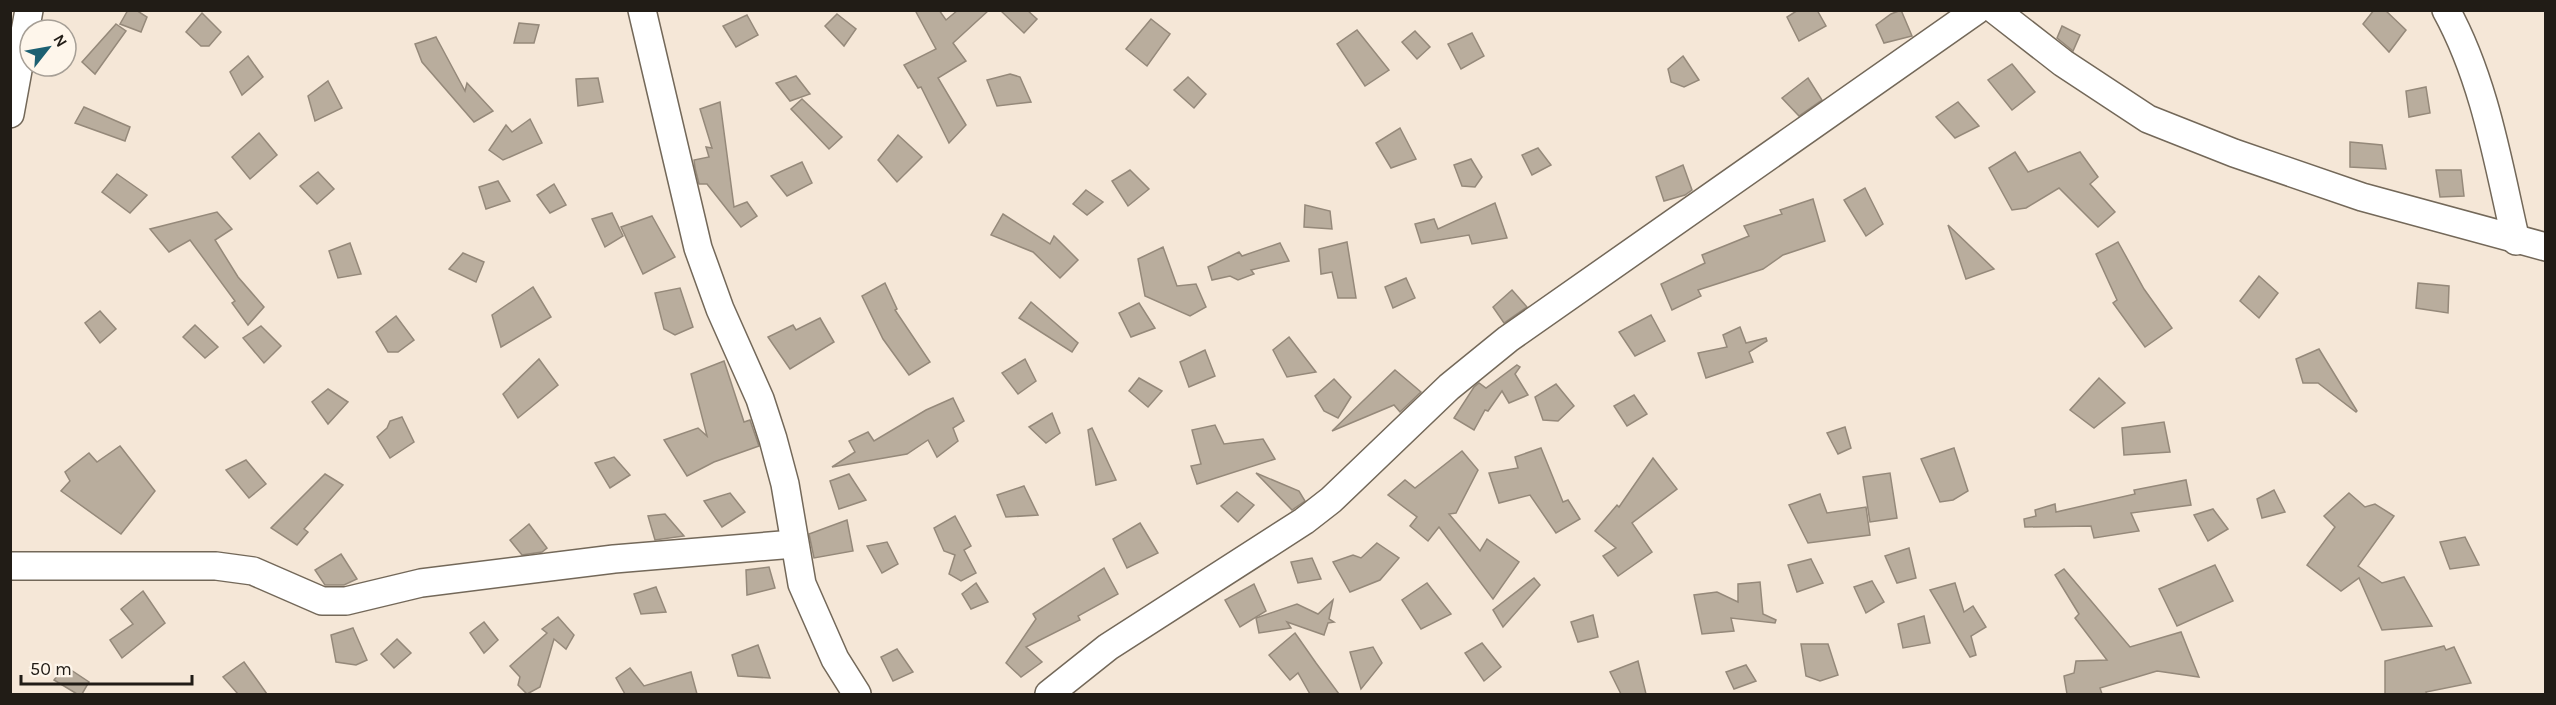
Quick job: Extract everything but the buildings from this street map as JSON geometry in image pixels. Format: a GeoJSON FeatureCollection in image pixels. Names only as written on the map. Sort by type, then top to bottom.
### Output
{"type":"FeatureCollection","features":[{"type":"Feature","properties":{"kind":"street"},"geometry":{"type":"LineString","coordinates":[[10,114],[29,10]]}},
{"type":"Feature","properties":{"kind":"street"},"geometry":{"type":"LineString","coordinates":[[642,10],[645,32],[698,248],[720,309],[760,399],[774,439],[785,484],[802,584],[835,660],[857,694]]}},
{"type":"Feature","properties":{"kind":"street"},"geometry":{"type":"LineString","coordinates":[[1049,694],[1108,647],[1304,521],[1330,500],[1449,387],[1508,339],[1977,10]]}},
{"type":"Feature","properties":{"kind":"street"},"geometry":{"type":"LineString","coordinates":[[1995,10],[2063,63],[2148,119],[2234,153],[2362,198],[2516,241],[2546,247]]}},
{"type":"Feature","properties":{"kind":"street"},"geometry":{"type":"LineString","coordinates":[[2446,10],[2464,44],[2490,127],[2516,241]]}},
{"type":"Feature","properties":{"kind":"street"},"geometry":{"type":"LineString","coordinates":[[10,566],[216,566],[253,571],[322,601],[346,601],[432,582],[614,560],[794,544]]}}]}
